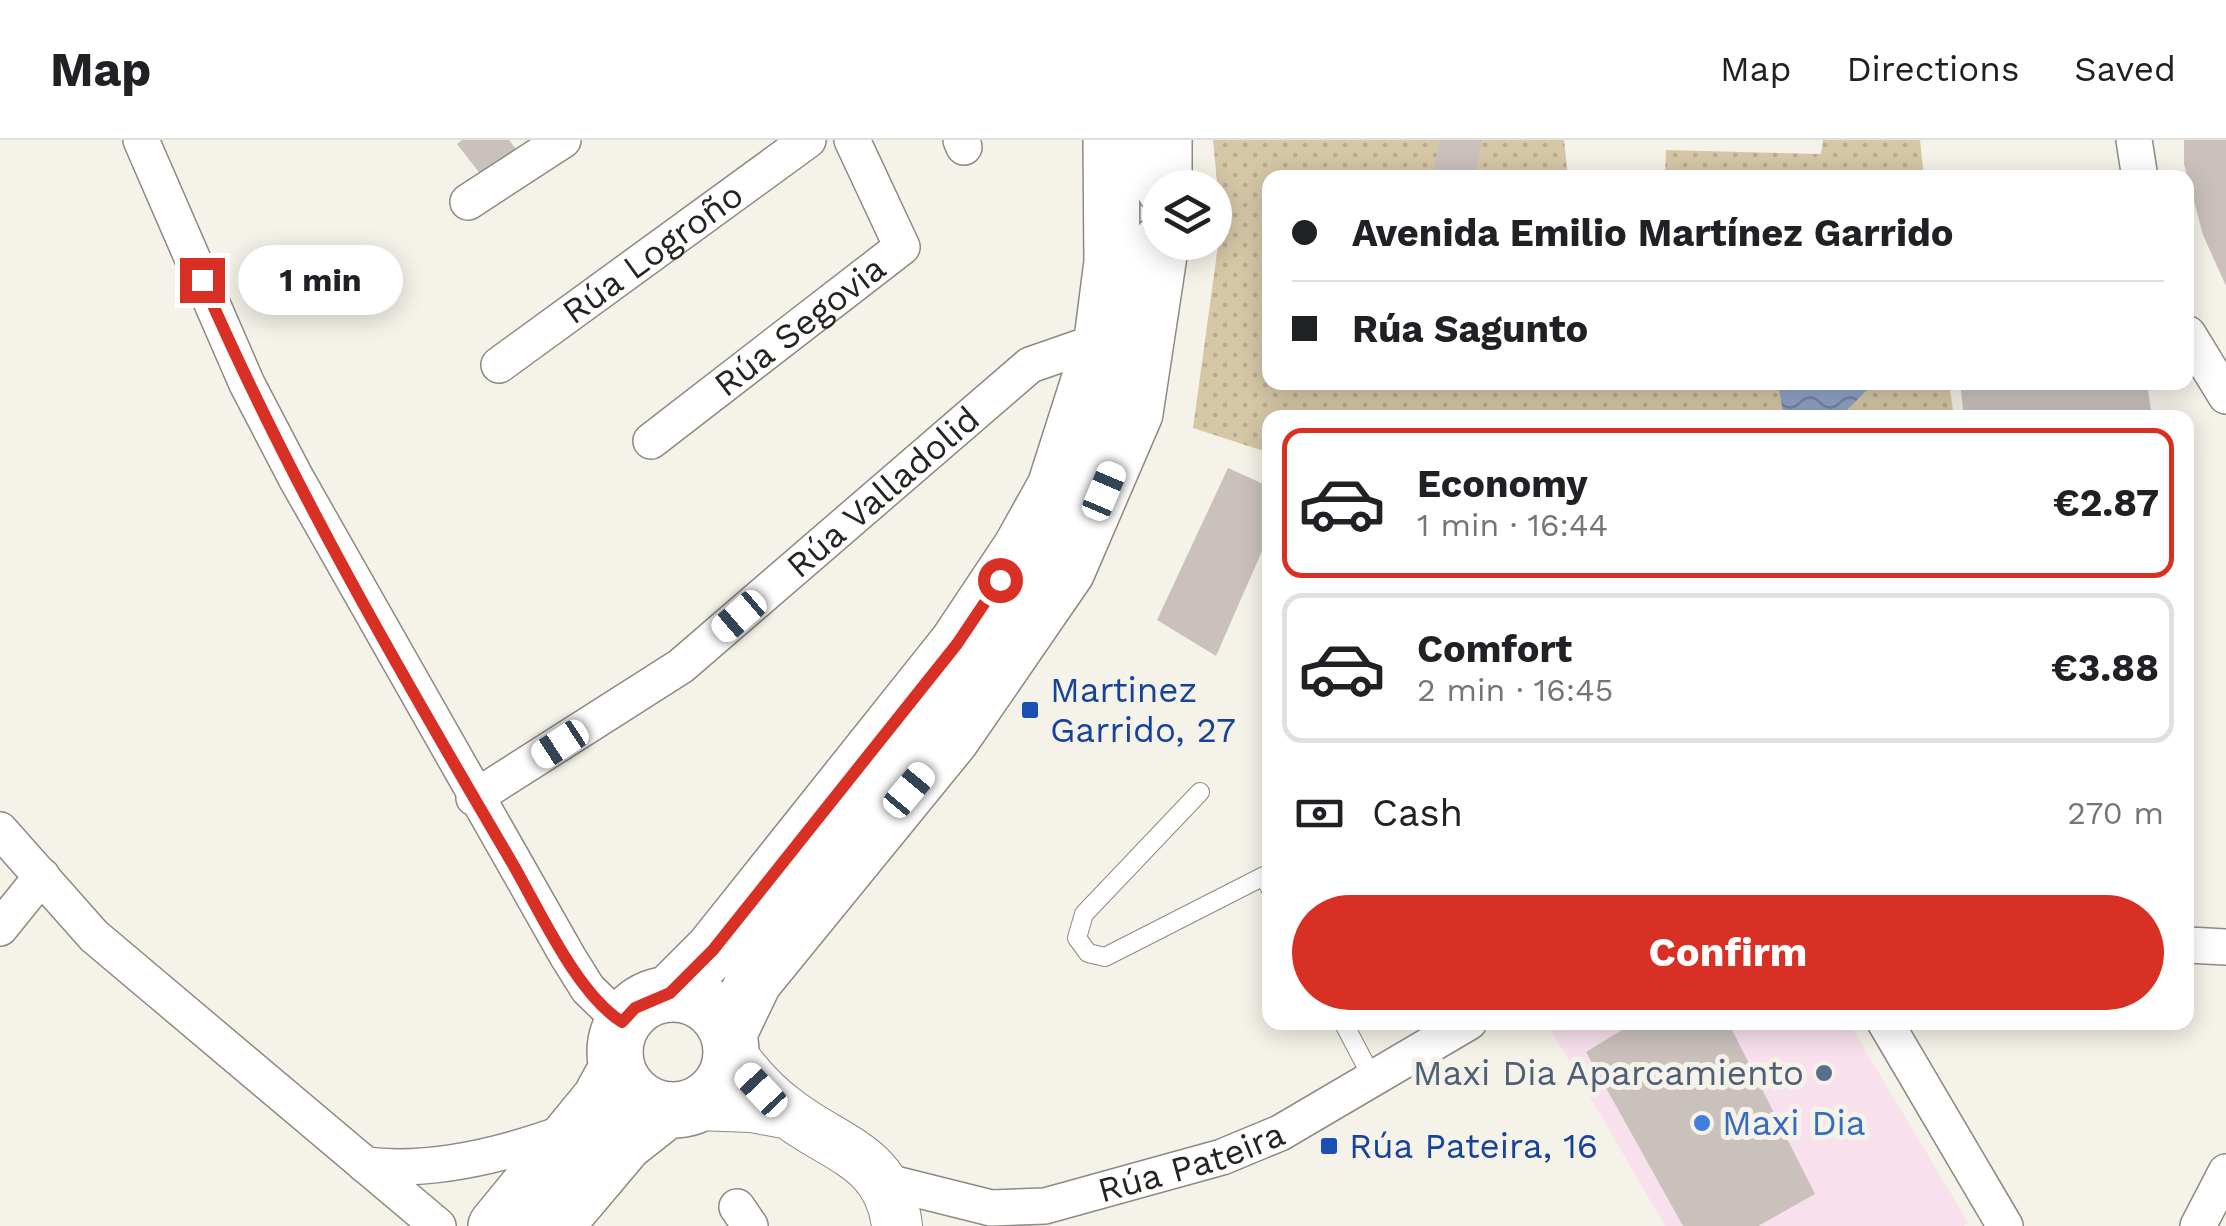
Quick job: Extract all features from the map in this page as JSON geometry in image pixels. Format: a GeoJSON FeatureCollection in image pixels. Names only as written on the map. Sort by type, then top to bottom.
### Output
{"type":"FeatureCollection","features":[{"type":"Feature","properties":{"kind":"main road"},"geometry":{"type":"LineString","coordinates":[[496,1226],[575,1129],[635,1008],[670,993],[702,963],[957,644],[1011,564],[1055,486],[1102,340],[1112,262],[1110,140]]}},
{"type":"Feature","properties":{"kind":"main road"},"geometry":{"type":"LineString","coordinates":[[1164,140],[1164,170]]}},
{"type":"Feature","properties":{"kind":"main road"},"geometry":{"type":"LineString","coordinates":[[554,1226],[625,1144],[724,1080],[730,1044],[754,981],[952,738],[1067,571],[1136,414],[1158,260]]}},
{"type":"Feature","properties":{"kind":"main road"},"geometry":{"type":"LineString","coordinates":[[670,993],[706,1003],[730,1044]]}},
{"type":"Feature","properties":{"kind":"main road"},"geometry":{"type":"LineString","coordinates":[[619,1045],[636,1097],[682,1108]]}},
{"type":"Feature","properties":{"kind":"street"},"geometry":{"type":"LineString","coordinates":[[141,140],[247,384],[474,798],[619,1045]]}},
{"type":"Feature","properties":{"kind":"street"},"geometry":{"type":"LineString","coordinates":[[468,202],[563,140]]}},
{"type":"Feature","properties":{"kind":"street","name":"Rúa Logroño"},"geometry":{"type":"LineString","coordinates":[[499,365],[808,140]]}},
{"type":"Feature","properties":{"kind":"street","name":"Rúa Segovia"},"geometry":{"type":"LineString","coordinates":[[650,441],[902,247],[852,140]]}},
{"type":"Feature","properties":{"kind":"street"},"geometry":{"type":"LineString","coordinates":[[2134,140],[2139,170]]}},
{"type":"Feature","properties":{"kind":"street","name":"Rúa Valladolid"},"geometry":{"type":"LineString","coordinates":[[474,798],[681,666],[1030,365],[1102,340]]}},
{"type":"Feature","properties":{"kind":"street"},"geometry":{"type":"LineString","coordinates":[[2194,344],[2226,396]]}},
{"type":"Feature","properties":{"kind":"street"},"geometry":{"type":"LineString","coordinates":[[0,830],[94,936],[438,1226]]}},
{"type":"Feature","properties":{"kind":"street"},"geometry":{"type":"LineString","coordinates":[[0,928],[42,876]]}},
{"type":"Feature","properties":{"kind":"street"},"geometry":{"type":"LineString","coordinates":[[2194,945],[2226,946]]}},
{"type":"Feature","properties":{"kind":"street","name":"Rúa Pateira"},"geometry":{"type":"LineString","coordinates":[[682,1108],[752,1107],[789,1114],[872,1164],[890,1204],[959,1214],[991,1208],[1045,1206],[1222,1157],[1280,1133],[1455,1030]]}},
{"type":"Feature","properties":{"kind":"street"},"geometry":{"type":"LineString","coordinates":[[1891,1030],[2005,1226]]}},
{"type":"Feature","properties":{"kind":"street","name":"Rúa Pateira"},"geometry":{"type":"LineString","coordinates":[[730,1044],[789,1114]]}},
{"type":"Feature","properties":{"kind":"street"},"geometry":{"type":"LineString","coordinates":[[365,1165],[405,1168],[442,1162],[529,1146],[575,1129]]}},
{"type":"Feature","properties":{"kind":"street"},"geometry":{"type":"LineString","coordinates":[[2198,1226],[2226,1172]]}},
{"type":"Feature","properties":{"kind":"lane"},"geometry":{"type":"LineString","coordinates":[[1200,792],[1084,914],[1078,938],[1088,953],[1106,957],[1262,877]]}},
{"type":"Feature","properties":{"kind":"lane"},"geometry":{"type":"LineString","coordinates":[[1347,1030],[1374,1081]]}},
{"type":"Feature","properties":{"kind":"shaded area"},"geometry":{"type":"Polygon","coordinates":[[[1213,140],[1564,140],[1567,170],[1262,170],[1262,390],[1950,390],[1953,410],[1262,410],[1262,450],[1193,428],[1216,260],[1232,260],[1232,170],[1216,170],[1213,140]]]}},
{"type":"Feature","properties":{"kind":"shaded area"},"geometry":{"type":"Polygon","coordinates":[[[1823,140],[1920,140],[1923,170],[1665,170],[1666,150],[1821,154],[1823,140]]]}},
{"type":"Feature","properties":{"kind":"shaded area"},"geometry":{"type":"Polygon","coordinates":[[[1551,1030],[1853,1030],[1968,1222],[1964,1226],[1665,1226],[1551,1030]]]}},
{"type":"Feature","properties":{"kind":"water"},"geometry":{"type":"Polygon","coordinates":[[[1779,390],[1866,390],[1847,410],[1782,410],[1779,390]]]}},
{"type":"Feature","properties":{"kind":"building"},"geometry":{"type":"Polygon","coordinates":[[[462,140],[509,140],[520,154],[485,180],[457,144],[462,140]]]}},
{"type":"Feature","properties":{"kind":"building"},"geometry":{"type":"Polygon","coordinates":[[[1440,140],[1482,140],[1476,170],[1434,170],[1440,140]]]}},
{"type":"Feature","properties":{"kind":"building"},"geometry":{"type":"Polygon","coordinates":[[[2184,140],[2226,140],[2226,286],[2203,235],[2194,201],[2194,170],[2186,170],[2184,140]]]}},
{"type":"Feature","properties":{"kind":"building"},"geometry":{"type":"Polygon","coordinates":[[[1961,390],[2148,390],[2151,410],[1963,410],[1961,390]]]}},
{"type":"Feature","properties":{"kind":"building"},"geometry":{"type":"Polygon","coordinates":[[[1228,468],[1262,483],[1262,551],[1216,656],[1157,620],[1228,468]]]}},
{"type":"Feature","properties":{"kind":"building","name":"Maxi Dia"},"geometry":{"type":"Polygon","coordinates":[[[1622,1030],[1732,1030],[1815,1194],[1758,1226],[1683,1226],[1586,1052],[1622,1030]]]}},
{"type":"Feature","properties":{"kind":"place","name":"Martinez Garrido, 27"},"geometry":{"type":"Point","coordinates":[1030,710]}},
{"type":"Feature","properties":{"kind":"place","name":"Maxi Dia Aparcamiento"},"geometry":{"type":"Point","coordinates":[1824,1073]}},
{"type":"Feature","properties":{"kind":"place","name":"Maxi Dia"},"geometry":{"type":"Point","coordinates":[1702,1123]}},
{"type":"Feature","properties":{"kind":"place","name":"Rúa Pateira, 16"},"geometry":{"type":"Point","coordinates":[1329,1146]}},
{"type":"Feature","properties":{"kind":"route"},"geometry":{"type":"LineString","coordinates":[[202,280],[247,384],[296,478],[474,798],[588,989],[622,1022],[651,998],[670,993],[713,950],[957,644],[1000,580]]}}]}
